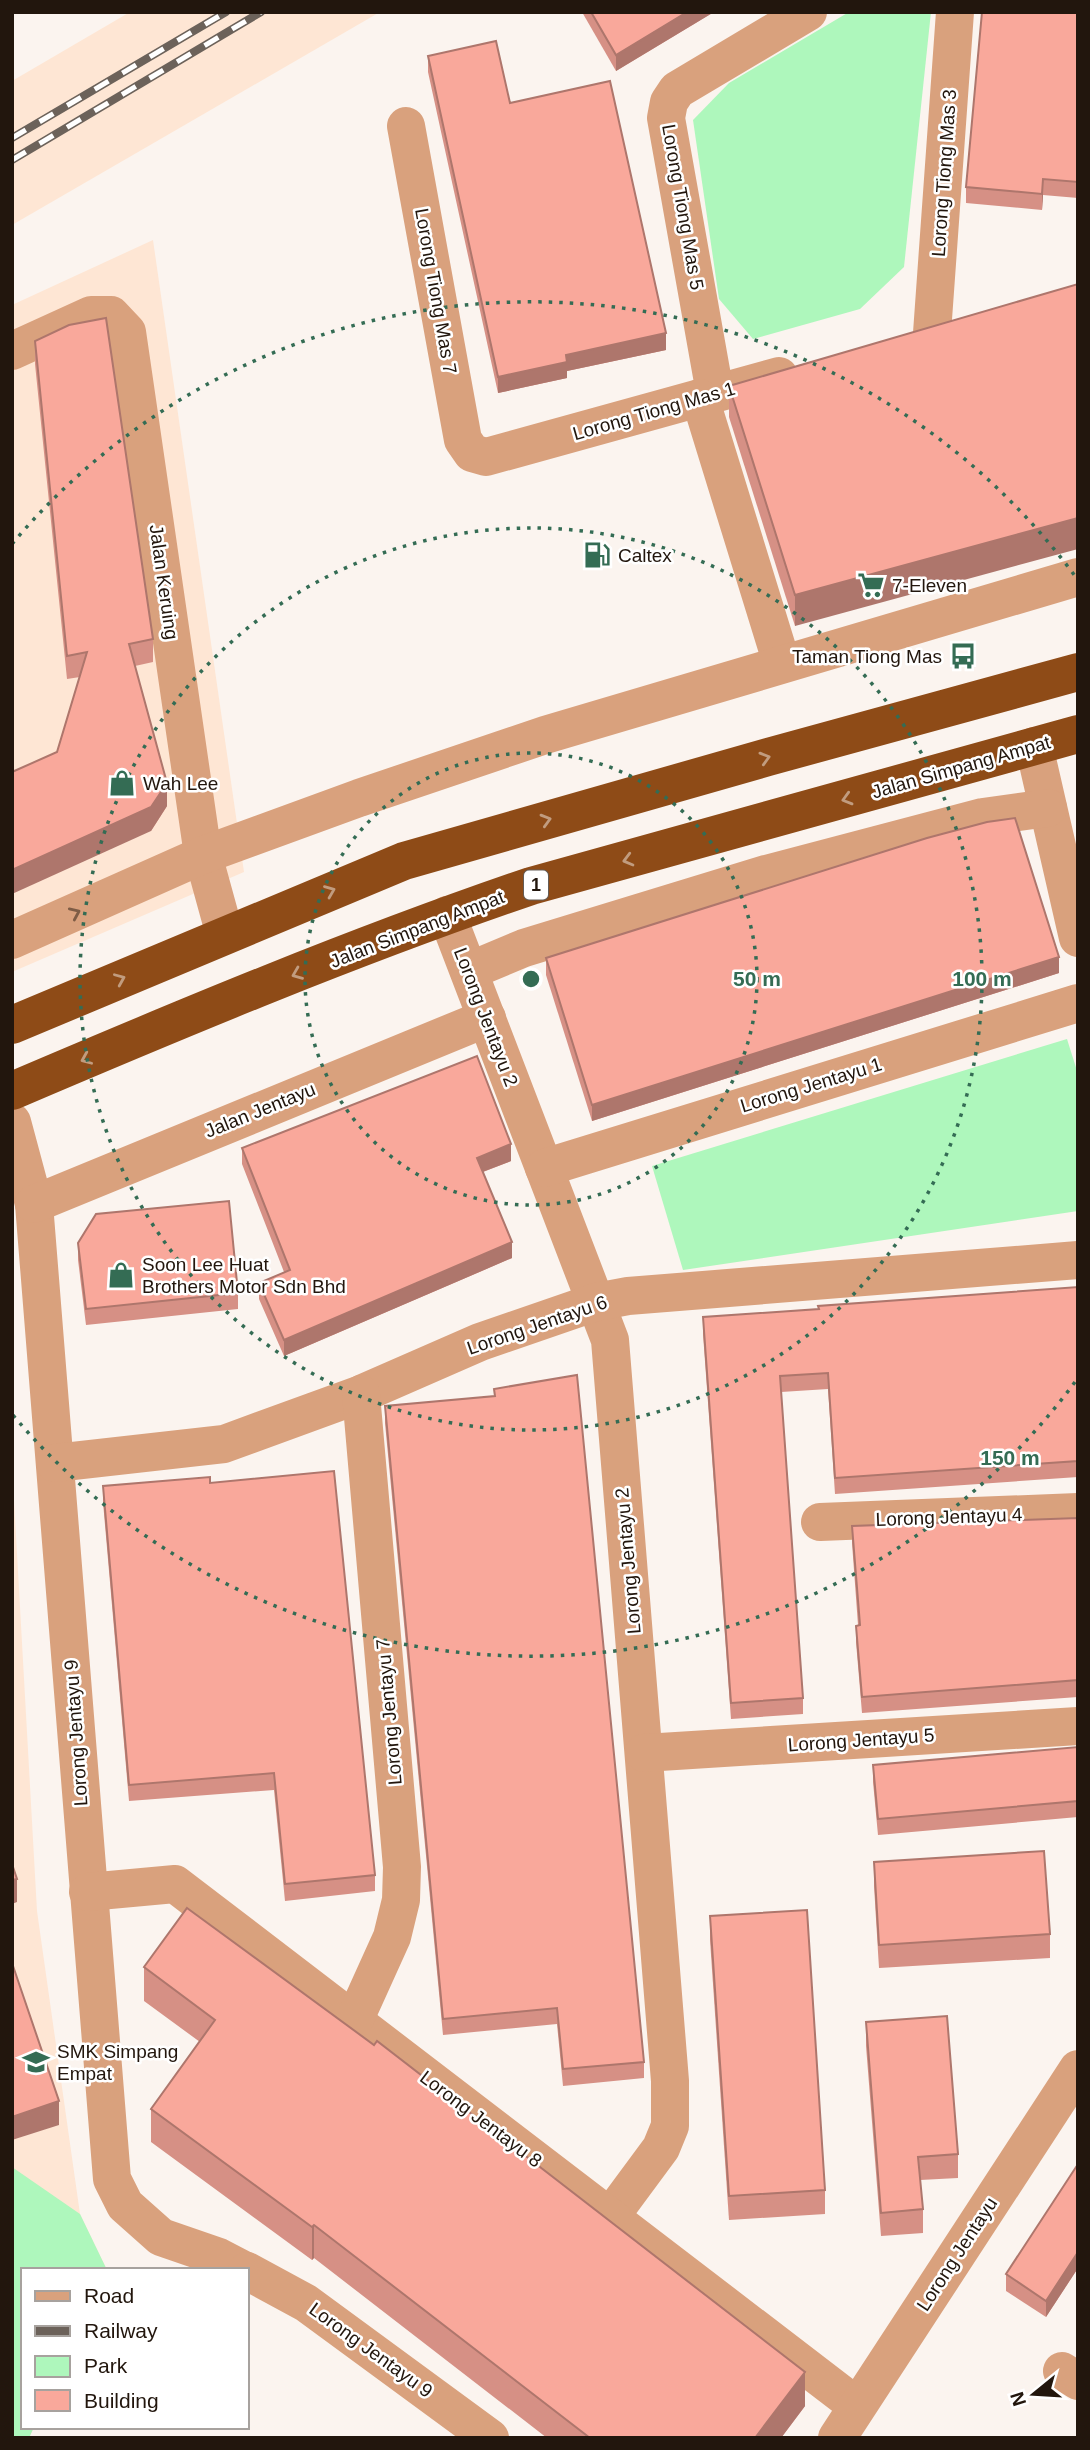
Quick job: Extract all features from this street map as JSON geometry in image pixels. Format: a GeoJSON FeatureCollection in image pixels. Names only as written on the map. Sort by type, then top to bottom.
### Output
{"type":"FeatureCollection","features":[{"type":"Feature","properties":{"kind":"highway"},"geometry":{"type":"LineString","coordinates":[[12,1025],[404,861],[1078,672]]}},
{"type":"Feature","properties":{"kind":"highway","name":"Jalan Simpang Ampat"},"geometry":{"type":"LineString","coordinates":[[12,1091],[139,1037],[447,915],[531,887],[1078,734]]}},
{"type":"Feature","properties":{"kind":"street","name":"Lorong Tiong Mas 5"},"geometry":{"type":"LineString","coordinates":[[782,664],[708,396],[666,118],[669,102],[677,90],[808,12]]}},
{"type":"Feature","properties":{"kind":"street","name":"Lorong Tiong Mas 3"},"geometry":{"type":"LineString","coordinates":[[932,333],[955,12]]}},
{"type":"Feature","properties":{"kind":"street","name":"Lorong Tiong Mas 7"},"geometry":{"type":"LineString","coordinates":[[406,126],[463,440],[472,453]]}},
{"type":"Feature","properties":{"kind":"street","name":"Jalan Keruing"},"geometry":{"type":"LineString","coordinates":[[12,351],[91,315],[111,315],[127,332],[203,855],[225,935]]}},
{"type":"Feature","properties":{"kind":"street"},"geometry":{"type":"LineString","coordinates":[[894,344],[970,322]]}},
{"type":"Feature","properties":{"kind":"street","name":"Lorong Tiong Mas 1"},"geometry":{"type":"LineString","coordinates":[[472,453],[486,457],[817,365]]}},
{"type":"Feature","properties":{"kind":"street"},"geometry":{"type":"LineString","coordinates":[[12,940],[203,855],[359,798],[545,735],[1078,577]]}},
{"type":"Feature","properties":{"kind":"street"},"geometry":{"type":"LineString","coordinates":[[1034,746],[1060,822],[1078,938]]}},
{"type":"Feature","properties":{"kind":"street"},"geometry":{"type":"LineString","coordinates":[[469,971],[524,948],[766,874],[983,817],[1060,822]]}},
{"type":"Feature","properties":{"kind":"street","name":"Lorong Jentayu 2"},"geometry":{"type":"LineString","coordinates":[[447,915],[610,1340],[670,2081],[670,2126],[661,2148],[610,2217]]}},
{"type":"Feature","properties":{"kind":"street","name":"Lorong Jentayu 1"},"geometry":{"type":"LineString","coordinates":[[544,1168],[1078,1003]]}},
{"type":"Feature","properties":{"kind":"street","name":"Jalan Jentayu"},"geometry":{"type":"LineString","coordinates":[[34,1204],[487,1018]]}},
{"type":"Feature","properties":{"kind":"street","name":"Lorong Jentayu 9"},"geometry":{"type":"LineString","coordinates":[[12,1122],[34,1204],[112,2179],[125,2205],[161,2237],[219,2257],[241,2268]]}},
{"type":"Feature","properties":{"kind":"street","name":"Lorong Jentayu 6"},"geometry":{"type":"LineString","coordinates":[[55,1463],[224,1444],[361,1394],[480,1342],[596,1302],[628,1296],[1078,1260]]}},
{"type":"Feature","properties":{"kind":"street","name":"Lorong Jentayu 7"},"geometry":{"type":"LineString","coordinates":[[354,2021],[392,1937],[401,1900],[402,1867],[361,1394]]}},
{"type":"Feature","properties":{"kind":"street","name":"Lorong Jentayu 4"},"geometry":{"type":"LineString","coordinates":[[820,1522],[1078,1511]]}},
{"type":"Feature","properties":{"kind":"street","name":"Lorong Jentayu 5"},"geometry":{"type":"LineString","coordinates":[[644,1753],[1078,1726]]}},
{"type":"Feature","properties":{"kind":"street","name":"Lorong Jentayu 8"},"geometry":{"type":"LineString","coordinates":[[88,1892],[175,1884],[858,2406]]}},
{"type":"Feature","properties":{"kind":"street","name":"Lorong Jentayu"},"geometry":{"type":"LineString","coordinates":[[837,2438],[1078,2069]]}},
{"type":"Feature","properties":{"kind":"street","name":"Lorong Jentayu 9"},"geometry":{"type":"LineString","coordinates":[[248,2272],[306,2303],[490,2438]]}},
{"type":"Feature","properties":{"kind":"shaded area"},"geometry":{"type":"Polygon","coordinates":[[[130,12],[380,12],[12,225],[12,81],[130,12]]]}},
{"type":"Feature","properties":{"kind":"shaded area"},"geometry":{"type":"Polygon","coordinates":[[[153,240],[244,872],[12,972],[12,305],[153,240]]]}},
{"type":"Feature","properties":{"kind":"shaded area","name":"SMK Simpang Empat"},"geometry":{"type":"Polygon","coordinates":[[[12,1464],[37,1911],[80,2214],[106,2268],[21,2268],[21,2429],[33,2429],[29,2438],[12,2438],[12,1464]]]}},
{"type":"Feature","properties":{"kind":"green space"},"geometry":{"type":"Polygon","coordinates":[[[849,12],[931,12],[904,267],[860,309],[753,339],[719,299],[693,120],[729,83],[849,12]]]}},
{"type":"Feature","properties":{"kind":"green space"},"geometry":{"type":"Polygon","coordinates":[[[1067,1039],[1078,1074],[1078,1211],[683,1270],[652,1166],[1067,1039]]]}},
{"type":"Feature","properties":{"kind":"green space"},"geometry":{"type":"Polygon","coordinates":[[[12,2167],[80,2214],[106,2268],[21,2268],[21,2429],[33,2429],[29,2438],[12,2438],[12,2167]]]}},
{"type":"Feature","properties":{"kind":"building"},"geometry":{"type":"Polygon","coordinates":[[[591,12],[687,12],[616,55],[591,12]]]}},
{"type":"Feature","properties":{"kind":"building"},"geometry":{"type":"Polygon","coordinates":[[[982,12],[1078,12],[1078,182],[1043,179],[1042,194],[966,187],[982,12]]]}},
{"type":"Feature","properties":{"kind":"building"},"geometry":{"type":"Polygon","coordinates":[[[496,41],[510,103],[610,81],[666,333],[566,355],[567,362],[498,377],[428,56],[496,41]]]}},
{"type":"Feature","properties":{"kind":"building"},"geometry":{"type":"Polygon","coordinates":[[[1078,284],[1078,518],[795,595],[729,386],[1078,284]]]}},
{"type":"Feature","properties":{"kind":"building"},"geometry":{"type":"Polygon","coordinates":[[[106,318],[153,639],[129,644],[167,783],[151,807],[12,870],[12,772],[57,752],[87,652],[67,656],[35,341],[69,325],[106,318]]]}},
{"type":"Feature","properties":{"kind":"building"},"geometry":{"type":"Polygon","coordinates":[[[1015,818],[1059,957],[592,1105],[546,958],[927,838],[987,822],[1015,818]]]}},
{"type":"Feature","properties":{"kind":"building"},"geometry":{"type":"Polygon","coordinates":[[[477,1056],[511,1144],[477,1158],[512,1242],[284,1340],[259,1283],[290,1270],[242,1148],[477,1056]]]}},
{"type":"Feature","properties":{"kind":"building"},"geometry":{"type":"Polygon","coordinates":[[[229,1201],[238,1293],[86,1309],[78,1243],[96,1214],[229,1201]]]}},
{"type":"Feature","properties":{"kind":"building"},"geometry":{"type":"Polygon","coordinates":[[[1078,1287],[1078,1461],[835,1478],[828,1373],[780,1376],[803,1698],[731,1703],[703,1317],[1078,1287]]]}},
{"type":"Feature","properties":{"kind":"building"},"geometry":{"type":"Polygon","coordinates":[[[577,1375],[644,2062],[563,2069],[557,2008],[443,2019],[385,1406],[495,1396],[494,1389],[577,1375]]]}},
{"type":"Feature","properties":{"kind":"building"},"geometry":{"type":"Polygon","coordinates":[[[334,1471],[375,1875],[285,1884],[274,1773],[129,1785],[103,1486],[210,1477],[210,1483],[334,1471]]]}},
{"type":"Feature","properties":{"kind":"building"},"geometry":{"type":"Polygon","coordinates":[[[1078,1518],[1078,1680],[862,1697],[856,1626],[860,1625],[852,1526],[1078,1518]]]}},
{"type":"Feature","properties":{"kind":"building"},"geometry":{"type":"Polygon","coordinates":[[[1078,1747],[1078,1801],[878,1819],[873,1765],[1078,1747]]]}},
{"type":"Feature","properties":{"kind":"building"},"geometry":{"type":"Polygon","coordinates":[[[1044,1851],[1050,1934],[879,1945],[874,1862],[1044,1851]]]}},
{"type":"Feature","properties":{"kind":"building"},"geometry":{"type":"Polygon","coordinates":[[[12,1864],[17,1879],[12,1880],[12,1864]]]}},
{"type":"Feature","properties":{"kind":"building"},"geometry":{"type":"Polygon","coordinates":[[[187,1908],[374,2045],[377,2041],[805,2372],[755,2438],[590,2438],[314,2225],[312,2227],[151,2109],[215,2020],[144,1967],[187,1908]]]}},
{"type":"Feature","properties":{"kind":"building"},"geometry":{"type":"Polygon","coordinates":[[[807,1910],[825,2190],[729,2196],[710,1916],[807,1910]]]}},
{"type":"Feature","properties":{"kind":"building"},"geometry":{"type":"Polygon","coordinates":[[[12,1963],[59,2101],[12,2117],[12,1963]]]}},
{"type":"Feature","properties":{"kind":"building"},"geometry":{"type":"Polygon","coordinates":[[[947,2016],[958,2154],[918,2157],[923,2209],[881,2213],[866,2022],[947,2016]]]}},
{"type":"Feature","properties":{"kind":"building"},"geometry":{"type":"Polygon","coordinates":[[[1078,2164],[1078,2252],[1046,2301],[1006,2274],[1078,2164]]]}},
{"type":"Feature","properties":{"kind":"railway"},"geometry":{"type":"LineString","coordinates":[[12,138],[226,12]]}},
{"type":"Feature","properties":{"kind":"railway"},"geometry":{"type":"LineString","coordinates":[[12,160],[261,12]]}},
{"type":"Feature","properties":{"kind":"place","name":"Caltex"},"geometry":{"type":"Point","coordinates":[597,555]}},
{"type":"Feature","properties":{"kind":"place","name":"7-Eleven"},"geometry":{"type":"Point","coordinates":[871,585]}},
{"type":"Feature","properties":{"kind":"place","name":"Taman Tiong Mas"},"geometry":{"type":"Point","coordinates":[963,656]}},
{"type":"Feature","properties":{"kind":"place","name":"Wah Lee"},"geometry":{"type":"Point","coordinates":[122,783]}},
{"type":"Feature","properties":{"kind":"place","name":"Soon Lee Huat Brothers Motor Sdn Bhd"},"geometry":{"type":"Point","coordinates":[121,1275]}},
{"type":"Feature","properties":{"kind":"place","name":"SMK Simpang Empat"},"geometry":{"type":"Point","coordinates":[36,2062]}}]}
